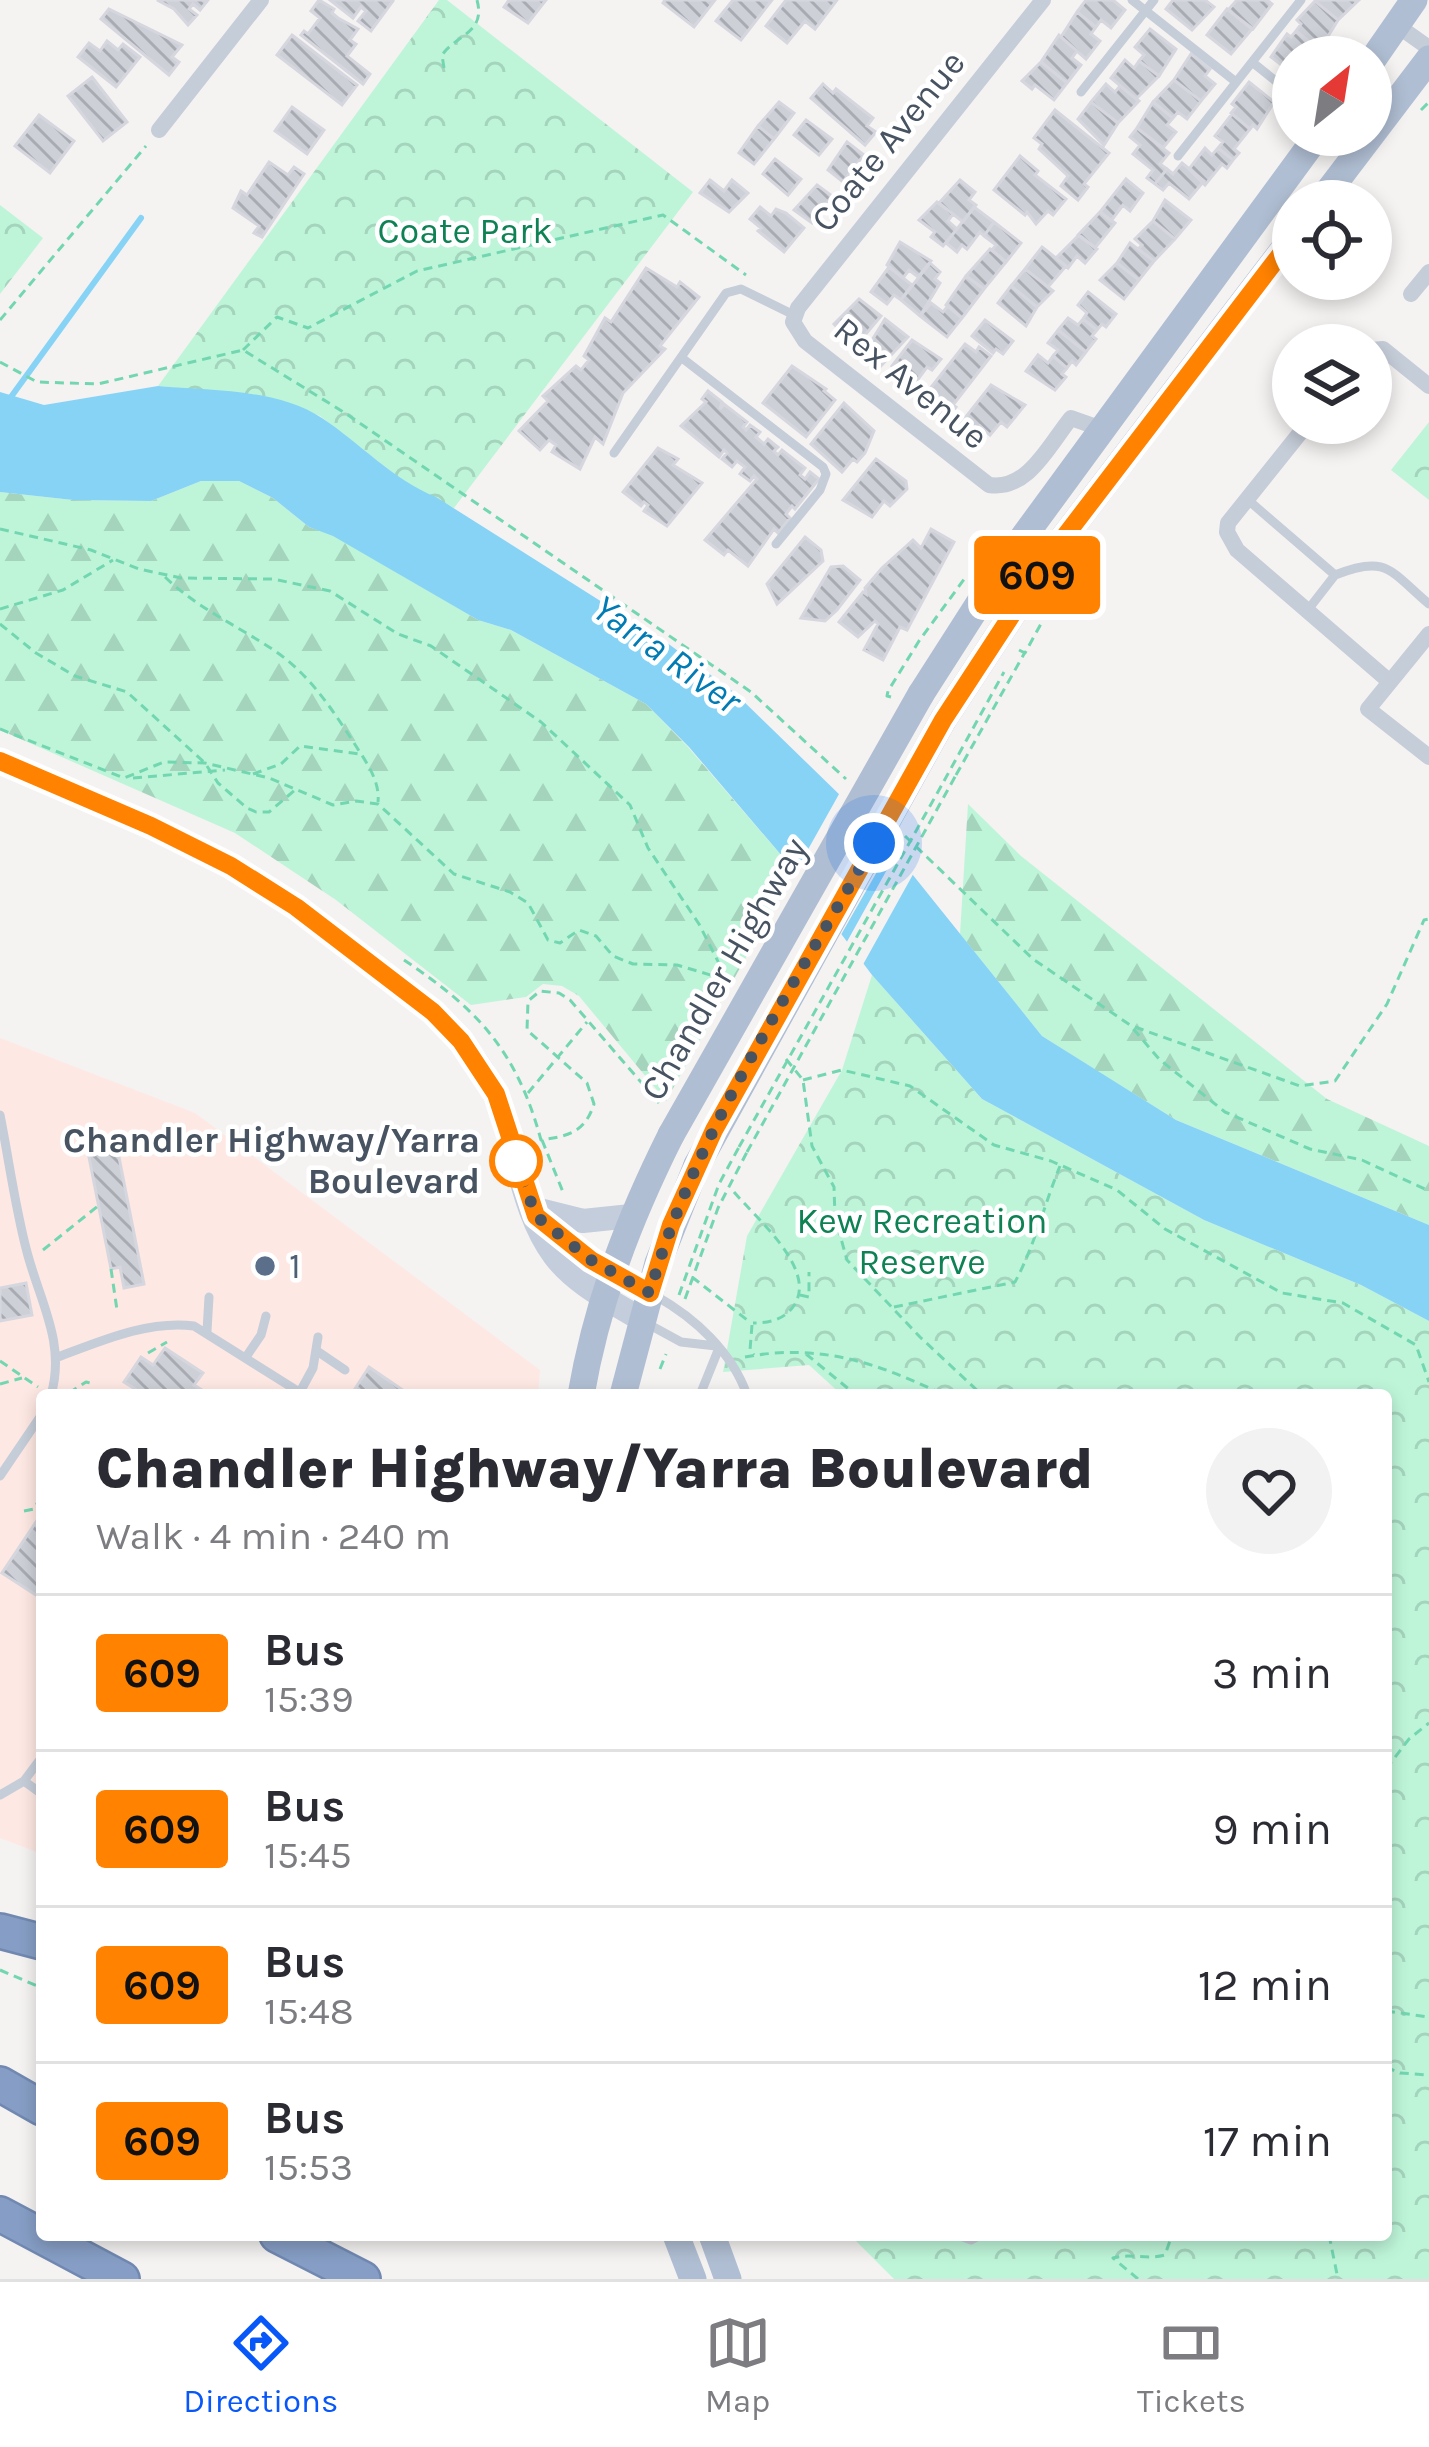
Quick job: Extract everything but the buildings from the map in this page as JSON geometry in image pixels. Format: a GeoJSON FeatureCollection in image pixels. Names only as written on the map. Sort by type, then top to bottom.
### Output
{"type":"FeatureCollection","features":[{"type":"Feature","properties":{"kind":"highway"},"geometry":{"type":"LineString","coordinates":[[0,1931],[36,1940]]}},
{"type":"Feature","properties":{"kind":"highway"},"geometry":{"type":"LineString","coordinates":[[0,2084],[36,2105]]}},
{"type":"Feature","properties":{"kind":"highway"},"geometry":{"type":"LineString","coordinates":[[0,2214],[36,2233]]}},
{"type":"Feature","properties":{"kind":"highway"},"geometry":{"type":"LineString","coordinates":[[51,2241],[122,2279]]}},
{"type":"Feature","properties":{"kind":"highway"},"geometry":{"type":"LineString","coordinates":[[289,2241],[363,2279]]}},
{"type":"Feature","properties":{"kind":"main road"},"geometry":{"type":"LineString","coordinates":[[1390,36],[1414,0]]}},
{"type":"Feature","properties":{"kind":"main road"},"geometry":{"type":"LineString","coordinates":[[1337,180],[1429,59]]}},
{"type":"Feature","properties":{"kind":"main road","name":"Chandler Highway"},"geometry":{"type":"LineString","coordinates":[[582,1389],[607,1284],[632,1216],[908,696],[1303,156]]}},
{"type":"Feature","properties":{"kind":"main road","name":"Chandler Highway"},"geometry":{"type":"LineString","coordinates":[[625,1389],[671,1225],[697,1165],[943,720],[1055,549],[1272,265]]}},
{"type":"Feature","properties":{"kind":"main road"},"geometry":{"type":"LineString","coordinates":[[0,761],[231,866],[296,907],[433,1012],[461,1041],[496,1094],[534,1212],[558,1260],[646,1307]]}},
{"type":"Feature","properties":{"kind":"main road"},"geometry":{"type":"LineString","coordinates":[[534,1212],[583,1221],[632,1216]]}},
{"type":"Feature","properties":{"kind":"main road"},"geometry":{"type":"LineString","coordinates":[[678,2241],[694,2279]]}},
{"type":"Feature","properties":{"kind":"main road"},"geometry":{"type":"LineString","coordinates":[[715,2241],[730,2276]]}},
{"type":"Feature","properties":{"kind":"street"},"geometry":{"type":"LineString","coordinates":[[160,129],[261,0]]}},
{"type":"Feature","properties":{"kind":"street","name":"Coate Avenue"},"geometry":{"type":"LineString","coordinates":[[794,321],[1043,0]]}},
{"type":"Feature","properties":{"kind":"street"},"geometry":{"type":"LineString","coordinates":[[1398,26],[1429,48]]}},
{"type":"Feature","properties":{"kind":"street"},"geometry":{"type":"LineString","coordinates":[[1411,294],[1429,272]]}},
{"type":"Feature","properties":{"kind":"street","name":"Rex Avenue"},"geometry":{"type":"LineString","coordinates":[[794,321],[805,340],[979,479],[997,487],[1017,484],[1077,411],[1102,429]]}},
{"type":"Feature","properties":{"kind":"street"},"geometry":{"type":"LineString","coordinates":[[1392,356],[1429,386]]}},
{"type":"Feature","properties":{"kind":"street"},"geometry":{"type":"LineString","coordinates":[[1292,444],[1228,523],[1227,532],[1237,550],[1390,682]]}},
{"type":"Feature","properties":{"kind":"street"},"geometry":{"type":"LineString","coordinates":[[1429,634],[1368,709],[1429,758]]}},
{"type":"Feature","properties":{"kind":"lane"},"geometry":{"type":"LineString","coordinates":[[1132,0],[1236,82]]}},
{"type":"Feature","properties":{"kind":"lane"},"geometry":{"type":"LineString","coordinates":[[1081,92],[1154,0]]}},
{"type":"Feature","properties":{"kind":"lane"},"geometry":{"type":"LineString","coordinates":[[1178,156],[1301,0]]}},
{"type":"Feature","properties":{"kind":"lane"},"geometry":{"type":"LineString","coordinates":[[1252,62],[1272,78]]}},
{"type":"Feature","properties":{"kind":"lane"},"geometry":{"type":"LineString","coordinates":[[614,453],[725,293],[733,288],[794,321]]}},
{"type":"Feature","properties":{"kind":"lane"},"geometry":{"type":"LineString","coordinates":[[682,358],[823,467],[826,474],[820,490],[776,544]]}},
{"type":"Feature","properties":{"kind":"lane"},"geometry":{"type":"LineString","coordinates":[[1248,500],[1335,575]]}},
{"type":"Feature","properties":{"kind":"lane"},"geometry":{"type":"LineString","coordinates":[[1307,611],[1335,575],[1365,563],[1379,564],[1429,604]]}},
{"type":"Feature","properties":{"kind":"lane"},"geometry":{"type":"LineString","coordinates":[[0,1115],[29,1261],[58,1357],[52,1389]]}},
{"type":"Feature","properties":{"kind":"lane"},"geometry":{"type":"LineString","coordinates":[[207,1330],[209,1297]]}},
{"type":"Feature","properties":{"kind":"lane"},"geometry":{"type":"LineString","coordinates":[[646,1307],[681,1311],[739,1370],[744,1389]]}},
{"type":"Feature","properties":{"kind":"lane"},"geometry":{"type":"LineString","coordinates":[[646,1307],[682,1342],[717,1347]]}},
{"type":"Feature","properties":{"kind":"lane"},"geometry":{"type":"LineString","coordinates":[[246,1357],[261,1335],[266,1316]]}},
{"type":"Feature","properties":{"kind":"lane"},"geometry":{"type":"LineString","coordinates":[[58,1357],[163,1324],[207,1330],[294,1389]]}},
{"type":"Feature","properties":{"kind":"lane"},"geometry":{"type":"LineString","coordinates":[[304,1389],[318,1337]]}},
{"type":"Feature","properties":{"kind":"lane"},"geometry":{"type":"LineString","coordinates":[[702,1389],[717,1347]]}},
{"type":"Feature","properties":{"kind":"lane"},"geometry":{"type":"LineString","coordinates":[[316,1351],[345,1370]]}},
{"type":"Feature","properties":{"kind":"lane"},"geometry":{"type":"LineString","coordinates":[[0,1476],[36,1426]]}},
{"type":"Feature","properties":{"kind":"lane"},"geometry":{"type":"LineString","coordinates":[[0,1795],[24,1781],[36,1765]]}},
{"type":"Feature","properties":{"kind":"lane"},"geometry":{"type":"LineString","coordinates":[[24,1781],[36,1790]]}},
{"type":"Feature","properties":{"kind":"path"},"geometry":{"type":"LineString","coordinates":[[443,68],[442,55],[450,44],[472,32],[480,14],[477,0]]}},
{"type":"Feature","properties":{"kind":"path"},"geometry":{"type":"LineString","coordinates":[[0,320],[160,129]]}},
{"type":"Feature","properties":{"kind":"path"},"geometry":{"type":"LineString","coordinates":[[0,362],[37,382],[98,384],[243,350],[277,316],[308,328],[418,271],[663,214],[754,280]]}},
{"type":"Feature","properties":{"kind":"path"},"geometry":{"type":"LineString","coordinates":[[243,350],[345,413],[751,692],[847,780]]}},
{"type":"Feature","properties":{"kind":"path"},"geometry":{"type":"LineString","coordinates":[[0,529],[181,578],[273,579],[330,591],[398,634],[431,646],[541,722],[630,805],[648,848],[699,924],[737,995]]}},
{"type":"Feature","properties":{"kind":"path"},"geometry":{"type":"LineString","coordinates":[[0,609],[63,590],[114,559]]}},
{"type":"Feature","properties":{"kind":"path"},"geometry":{"type":"LineString","coordinates":[[162,574],[302,673],[361,754],[379,789],[378,804]]}},
{"type":"Feature","properties":{"kind":"path"},"geometry":{"type":"LineString","coordinates":[[0,624],[75,676],[127,692],[205,763],[231,796],[256,812],[280,806],[296,789]]}},
{"type":"Feature","properties":{"kind":"path"},"geometry":{"type":"LineString","coordinates":[[734,1192],[795,1264],[799,1295],[784,1316],[753,1323],[687,1273],[721,1179],[1018,649]]}},
{"type":"Feature","properties":{"kind":"path"},"geometry":{"type":"LineString","coordinates":[[692,1278],[718,1208],[747,1152],[1025,653]]}},
{"type":"Feature","properties":{"kind":"path"},"geometry":{"type":"LineString","coordinates":[[906,662],[886,696],[908,696]]}},
{"type":"Feature","properties":{"kind":"path"},"geometry":{"type":"LineString","coordinates":[[980,715],[987,719]]}},
{"type":"Feature","properties":{"kind":"path"},"geometry":{"type":"LineString","coordinates":[[0,728],[105,774],[129,778],[226,770]]}},
{"type":"Feature","properties":{"kind":"path"},"geometry":{"type":"LineString","coordinates":[[251,775],[281,764],[300,746],[361,754]]}},
{"type":"Feature","properties":{"kind":"path"},"geometry":{"type":"LineString","coordinates":[[129,778],[164,762],[205,763],[296,789],[333,805],[378,804],[454,874],[528,902],[548,940],[560,944],[580,930],[633,964],[677,965],[726,980]]}},
{"type":"Feature","properties":{"kind":"path"},"geometry":{"type":"LineString","coordinates":[[902,833],[1033,959],[1130,1025],[1300,1086],[1335,1081],[1387,1004],[1424,920],[1429,919]]}},
{"type":"Feature","properties":{"kind":"path"},"geometry":{"type":"LineString","coordinates":[[587,1121],[594,1104],[591,1090],[527,1030],[528,1001],[540,991],[559,993],[589,1020],[661,1105]]}},
{"type":"Feature","properties":{"kind":"path"},"geometry":{"type":"LineString","coordinates":[[528,1093],[589,1020]]}},
{"type":"Feature","properties":{"kind":"path"},"geometry":{"type":"LineString","coordinates":[[1130,1025],[1159,1059],[1225,1112],[1310,1149],[1362,1160],[1429,1192]]}},
{"type":"Feature","properties":{"kind":"path"},"geometry":{"type":"LineString","coordinates":[[773,1044],[803,1080],[812,1146],[834,1187],[839,1241],[847,1260],[976,1389]]}},
{"type":"Feature","properties":{"kind":"path"},"geometry":{"type":"LineString","coordinates":[[803,1080],[842,1070],[910,1086],[994,1145],[1061,1165],[1117,1190],[1165,1229],[1282,1293],[1343,1303],[1416,1345],[1429,1382]]}},
{"type":"Feature","properties":{"kind":"path"},"geometry":{"type":"LineString","coordinates":[[542,1140],[566,1196]]}},
{"type":"Feature","properties":{"kind":"path"},"geometry":{"type":"LineString","coordinates":[[893,1308],[1015,1282],[1032,1250],[1061,1165]]}},
{"type":"Feature","properties":{"kind":"path"},"geometry":{"type":"LineString","coordinates":[[29,1261],[98,1206]]}},
{"type":"Feature","properties":{"kind":"path"},"geometry":{"type":"LineString","coordinates":[[110,1269],[117,1310]]}},
{"type":"Feature","properties":{"kind":"path"},"geometry":{"type":"LineString","coordinates":[[799,1295],[809,1298],[809,1272]]}},
{"type":"Feature","properties":{"kind":"path"},"geometry":{"type":"LineString","coordinates":[[753,1323],[750,1350],[754,1355],[841,1354],[929,1389]]}},
{"type":"Feature","properties":{"kind":"path"},"geometry":{"type":"LineString","coordinates":[[804,1352],[849,1389]]}},
{"type":"Feature","properties":{"kind":"path"},"geometry":{"type":"LineString","coordinates":[[0,1361],[40,1388]]}},
{"type":"Feature","properties":{"kind":"path"},"geometry":{"type":"LineString","coordinates":[[0,1384],[24,1377]]}},
{"type":"Feature","properties":{"kind":"path"},"geometry":{"type":"LineString","coordinates":[[72,1389],[86,1382],[94,1384]]}},
{"type":"Feature","properties":{"kind":"path"},"geometry":{"type":"LineString","coordinates":[[24,1511],[36,1506]]}},
{"type":"Feature","properties":{"kind":"path"},"geometry":{"type":"LineString","coordinates":[[1392,1760],[1429,1723]]}},
{"type":"Feature","properties":{"kind":"path"},"geometry":{"type":"LineString","coordinates":[[0,1970],[36,1985]]}},
{"type":"Feature","properties":{"kind":"path"},"geometry":{"type":"LineString","coordinates":[[1392,2012],[1429,2017]]}},
{"type":"Feature","properties":{"kind":"path"},"geometry":{"type":"LineString","coordinates":[[1392,2070],[1429,2074]]}},
{"type":"Feature","properties":{"kind":"path"},"geometry":{"type":"LineString","coordinates":[[1138,2279],[1113,2258],[1124,2255],[1144,2260],[1165,2255],[1170,2241]]}},
{"type":"Feature","properties":{"kind":"path"},"geometry":{"type":"LineString","coordinates":[[1330,2241],[1338,2279]]}},
{"type":"Feature","properties":{"kind":"shaded area"},"geometry":{"type":"Polygon","coordinates":[[[0,1038],[195,1113],[540,1370],[538,1389],[36,1389],[36,1852],[0,1838],[0,1038]]]}},
{"type":"Feature","properties":{"kind":"green space","name":"Coate Park"},"geometry":{"type":"Polygon","coordinates":[[[439,0],[447,0],[693,192],[454,508],[411,487],[320,416],[271,398],[158,386],[439,0]]]}},
{"type":"Feature","properties":{"kind":"green space"},"geometry":{"type":"Polygon","coordinates":[[[0,205],[43,238],[0,294],[0,205]]]}},
{"type":"Feature","properties":{"kind":"green space"},"geometry":{"type":"Polygon","coordinates":[[[1429,422],[1429,500],[1391,470],[1429,422]]]}},
{"type":"Feature","properties":{"kind":"green space"},"geometry":{"type":"Polygon","coordinates":[[[201,481],[239,481],[273,498],[309,527],[333,535],[478,620],[511,630],[646,704],[794,871],[666,1101],[579,996],[562,986],[543,984],[526,997],[471,1005],[336,900],[235,833],[0,730],[0,492],[73,500],[151,501],[201,481]]]}},
{"type":"Feature","properties":{"kind":"green space"},"geometry":{"type":"Polygon","coordinates":[[[968,804],[1021,856],[1327,1099],[1429,1146],[1429,1225],[1176,1120],[1042,1036],[960,934],[968,804]]]}},
{"type":"Feature","properties":{"kind":"green space","name":"Kew Recreation Reserve"},"geometry":{"type":"Polygon","coordinates":[[[872,975],[982,1099],[1204,1220],[1361,1285],[1429,1321],[1429,2279],[894,2279],[856,2241],[1392,2241],[1392,1389],[835,1389],[809,1365],[723,1372],[747,1236],[842,1070],[872,975]]]}},
{"type":"Feature","properties":{"kind":"water","name":"Yarra River"},"geometry":{"type":"Polygon","coordinates":[[[158,386],[242,393],[304,408],[405,481],[670,645],[735,693],[880,834],[1042,1036],[1176,1120],[1429,1225],[1429,1321],[1361,1285],[1204,1220],[982,1099],[872,975],[788,863],[646,704],[511,630],[478,620],[333,536],[309,527],[273,498],[239,481],[201,481],[151,501],[73,500],[0,492],[0,392],[44,405],[158,386]]]}},
{"type":"Feature","properties":{"kind":"pier"},"geometry":{"type":"Polygon","coordinates":[[[843,787],[894,842],[838,940],[792,878],[843,787]]]}},
{"type":"Feature","properties":{"kind":"pier"},"geometry":{"type":"Polygon","coordinates":[[[899,848],[916,869],[860,970],[844,947],[899,848]]]}},
{"type":"Feature","properties":{"kind":"waterway"},"geometry":{"type":"LineString","coordinates":[[0,412],[141,218]]}},
{"type":"Feature","properties":{"kind":"bus line","name":"609"},"geometry":{"type":"LineString","coordinates":[[0,761],[231,866],[296,907],[433,1012],[478,1063],[496,1094],[536,1216],[591,1260],[650,1293],[671,1225],[714,1130],[984,652],[1055,549],[1272,265]]}},
{"type":"Feature","properties":{"kind":"place","name":"Chandler Highway/Yarra Boulevard"},"geometry":{"type":"Point","coordinates":[516,1161]}},
{"type":"Feature","properties":{"kind":"place","name":"1"},"geometry":{"type":"Point","coordinates":[265,1266]}},
{"type":"Feature","properties":{"kind":"route"},"geometry":{"type":"LineString","coordinates":[[516,1161],[536,1216],[591,1260],[650,1293],[671,1225],[714,1130],[874,843]]}}]}
